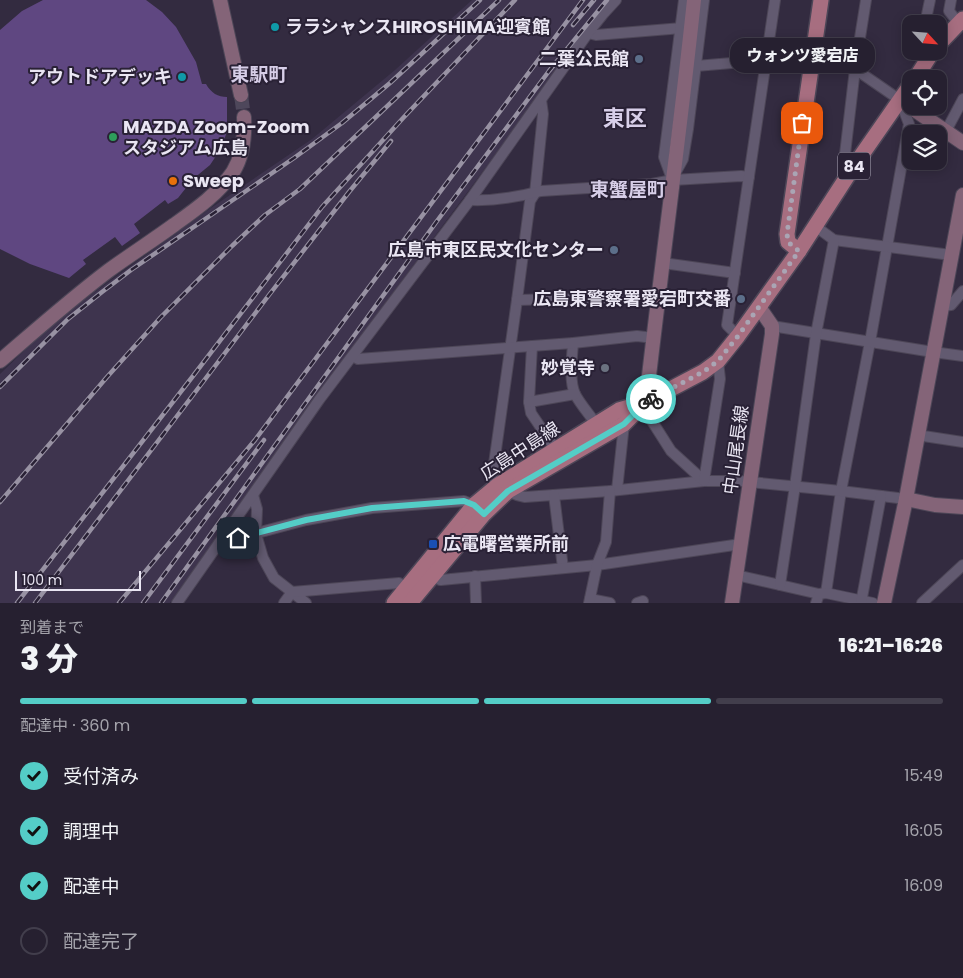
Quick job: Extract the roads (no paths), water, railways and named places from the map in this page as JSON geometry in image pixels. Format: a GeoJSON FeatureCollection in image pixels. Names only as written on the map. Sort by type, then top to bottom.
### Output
{"type":"FeatureCollection","features":[{"type":"Feature","properties":{"kind":"main road"},"geometry":{"type":"LineString","coordinates":[[799,251],[788,242],[787,234],[821,0]]}},
{"type":"Feature","properties":{"kind":"main road"},"geometry":{"type":"LineString","coordinates":[[948,35],[961,22]]}},
{"type":"Feature","properties":{"kind":"main road","name":"84"},"geometry":{"type":"LineString","coordinates":[[799,251],[854,166],[902,97]]}},
{"type":"Feature","properties":{"kind":"main road","name":"広島中島線"},"geometry":{"type":"LineString","coordinates":[[394,603],[479,509],[503,488],[556,450],[619,410],[646,402],[703,372],[718,361],[799,251]]}},
{"type":"Feature","properties":{"kind":"main road","name":"広島中島線"},"geometry":{"type":"LineString","coordinates":[[503,488],[624,424],[646,402]]}},
{"type":"Feature","properties":{"kind":"main road","name":"広島中島線"},"geometry":{"type":"LineString","coordinates":[[410,603],[433,575],[479,509]]}},
{"type":"Feature","properties":{"kind":"street"},"geometry":{"type":"LineString","coordinates":[[220,0],[241,96]]}},
{"type":"Feature","properties":{"kind":"street"},"geometry":{"type":"LineString","coordinates":[[177,603],[320,400],[470,200],[588,33],[616,0]]}},
{"type":"Feature","properties":{"kind":"street"},"geometry":{"type":"LineString","coordinates":[[673,180],[664,157],[682,28],[684,0]]}},
{"type":"Feature","properties":{"kind":"street"},"geometry":{"type":"LineString","coordinates":[[694,0],[646,402],[650,418],[671,451],[704,481]]}},
{"type":"Feature","properties":{"kind":"street"},"geometry":{"type":"LineString","coordinates":[[673,180],[683,159],[704,0]]}},
{"type":"Feature","properties":{"kind":"street"},"geometry":{"type":"LineString","coordinates":[[738,336],[728,326],[775,0]]}},
{"type":"Feature","properties":{"kind":"street"},"geometry":{"type":"LineString","coordinates":[[854,166],[845,154],[855,69],[866,0]]}},
{"type":"Feature","properties":{"kind":"street"},"geometry":{"type":"LineString","coordinates":[[928,15],[930,0]]}},
{"type":"Feature","properties":{"kind":"street"},"geometry":{"type":"LineString","coordinates":[[951,0],[949,11],[961,22]]}},
{"type":"Feature","properties":{"kind":"street"},"geometry":{"type":"LineString","coordinates":[[588,33],[596,35],[682,28]]}},
{"type":"Feature","properties":{"kind":"street"},"geometry":{"type":"LineString","coordinates":[[696,66],[766,60],[812,63],[855,69],[937,125]]}},
{"type":"Feature","properties":{"kind":"street"},"geometry":{"type":"LineString","coordinates":[[947,129],[963,99]]}},
{"type":"Feature","properties":{"kind":"street"},"geometry":{"type":"LineString","coordinates":[[541,100],[543,114],[535,193],[530,201],[518,300],[492,478],[503,488],[524,497],[613,491],[704,481],[750,481],[963,507]]}},
{"type":"Feature","properties":{"kind":"street"},"geometry":{"type":"LineString","coordinates":[[820,597],[870,342],[909,124],[900,100]]}},
{"type":"Feature","properties":{"kind":"street"},"geometry":{"type":"LineString","coordinates":[[0,361],[86,288],[190,214],[226,181],[238,162],[243,144],[244,117]]}},
{"type":"Feature","properties":{"kind":"street"},"geometry":{"type":"LineString","coordinates":[[947,132],[963,143]]}},
{"type":"Feature","properties":{"kind":"street"},"geometry":{"type":"LineString","coordinates":[[470,200],[529,195],[541,191],[652,184],[673,180],[749,177]]}},
{"type":"Feature","properties":{"kind":"street"},"geometry":{"type":"LineString","coordinates":[[884,603],[906,499],[932,352],[963,195]]}},
{"type":"Feature","properties":{"kind":"street"},"geometry":{"type":"LineString","coordinates":[[815,226],[834,240],[951,256]]}},
{"type":"Feature","properties":{"kind":"street"},"geometry":{"type":"LineString","coordinates":[[780,585],[816,334],[834,240]]}},
{"type":"Feature","properties":{"kind":"street"},"geometry":{"type":"LineString","coordinates":[[663,263],[735,272]]}},
{"type":"Feature","properties":{"kind":"street"},"geometry":{"type":"LineString","coordinates":[[941,306],[951,305],[963,291]]}},
{"type":"Feature","properties":{"kind":"street"},"geometry":{"type":"LineString","coordinates":[[518,300],[641,297],[658,299]]}},
{"type":"Feature","properties":{"kind":"street"},"geometry":{"type":"LineString","coordinates":[[759,307],[772,326],[963,356]]}},
{"type":"Feature","properties":{"kind":"street","name":"中山尾長線"},"geometry":{"type":"LineString","coordinates":[[732,603],[772,326]]}},
{"type":"Feature","properties":{"kind":"street"},"geometry":{"type":"LineString","coordinates":[[353,356],[358,359],[573,343],[637,336],[654,338]]}},
{"type":"Feature","properties":{"kind":"street"},"geometry":{"type":"LineString","coordinates":[[573,343],[572,384],[575,394],[596,424]]}},
{"type":"Feature","properties":{"kind":"street"},"geometry":{"type":"LineString","coordinates":[[532,346],[529,402],[532,413],[556,450]]}},
{"type":"Feature","properties":{"kind":"street"},"geometry":{"type":"LineString","coordinates":[[704,481],[720,379],[718,361]]}},
{"type":"Feature","properties":{"kind":"street"},"geometry":{"type":"LineString","coordinates":[[529,402],[575,394]]}},
{"type":"Feature","properties":{"kind":"street"},"geometry":{"type":"LineString","coordinates":[[610,603],[589,601],[597,565],[606,542],[624,424]]}},
{"type":"Feature","properties":{"kind":"street"},"geometry":{"type":"LineString","coordinates":[[917,436],[963,442]]}},
{"type":"Feature","properties":{"kind":"street"},"geometry":{"type":"LineString","coordinates":[[253,495],[257,509],[256,534],[263,558],[274,578],[306,603]]}},
{"type":"Feature","properties":{"kind":"street"},"geometry":{"type":"LineString","coordinates":[[554,495],[562,568]]}},
{"type":"Feature","properties":{"kind":"street"},"geometry":{"type":"LineString","coordinates":[[861,602],[881,496]]}},
{"type":"Feature","properties":{"kind":"street"},"geometry":{"type":"LineString","coordinates":[[220,544],[306,520],[372,508],[464,501],[479,509]]}},
{"type":"Feature","properties":{"kind":"street"},"geometry":{"type":"LineString","coordinates":[[433,575],[440,580],[597,565],[741,544]]}},
{"type":"Feature","properties":{"kind":"street"},"geometry":{"type":"LineString","coordinates":[[922,603],[963,565]]}},
{"type":"Feature","properties":{"kind":"street"},"geometry":{"type":"LineString","coordinates":[[736,575],[820,597],[873,603]]}},
{"type":"Feature","properties":{"kind":"street"},"geometry":{"type":"LineString","coordinates":[[475,576],[476,603]]}},
{"type":"Feature","properties":{"kind":"street"},"geometry":{"type":"LineString","coordinates":[[284,603],[292,592],[399,583],[406,588]]}},
{"type":"Feature","properties":{"kind":"tunnel"},"geometry":{"type":"LineString","coordinates":[[241,95],[244,117]]}},
{"type":"Feature","properties":{"kind":"railway"},"geometry":{"type":"LineString","coordinates":[[0,387],[68,319],[131,270],[342,123],[390,83],[480,0]]}},
{"type":"Feature","properties":{"kind":"railway"},"geometry":{"type":"LineString","coordinates":[[0,502],[161,317],[265,215],[300,189],[499,0]]}},
{"type":"Feature","properties":{"kind":"railway"},"geometry":{"type":"LineString","coordinates":[[17,603],[322,207],[515,0]]}},
{"type":"Feature","properties":{"kind":"railway"},"geometry":{"type":"LineString","coordinates":[[119,603],[255,440],[583,0]]}},
{"type":"Feature","properties":{"kind":"railway"},"geometry":{"type":"LineString","coordinates":[[573,25],[594,0]]}},
{"type":"Feature","properties":{"kind":"railway"},"geometry":{"type":"LineString","coordinates":[[161,603],[437,221],[549,71],[607,0]]}},
{"type":"Feature","properties":{"kind":"railway"},"geometry":{"type":"LineString","coordinates":[[35,603],[269,295],[391,141]]}},
{"type":"Feature","properties":{"kind":"railway"},"geometry":{"type":"LineString","coordinates":[[143,603],[264,440]]}},
{"type":"Feature","properties":{"kind":"place","name":"ララシャンスHIROSHIMA迎賓館"},"geometry":{"type":"Point","coordinates":[275,27]}},
{"type":"Feature","properties":{"kind":"place","name":"二葉公民館"},"geometry":{"type":"Point","coordinates":[639,59]}},
{"type":"Feature","properties":{"kind":"place","name":"アウトドアデッキ"},"geometry":{"type":"Point","coordinates":[182,77]}},
{"type":"Feature","properties":{"kind":"place","name":"ウォンツ愛宕店"},"geometry":{"type":"Point","coordinates":[802,123]}},
{"type":"Feature","properties":{"kind":"place","name":"MAZDA Zoom-Zoom スタジアム広島"},"geometry":{"type":"Point","coordinates":[113,137]}},
{"type":"Feature","properties":{"kind":"place","name":"Sweep"},"geometry":{"type":"Point","coordinates":[173,181]}},
{"type":"Feature","properties":{"kind":"place","name":"広島市東区民文化センター"},"geometry":{"type":"Point","coordinates":[614,250]}},
{"type":"Feature","properties":{"kind":"place","name":"広島東警察署愛宕町交番"},"geometry":{"type":"Point","coordinates":[741,299]}},
{"type":"Feature","properties":{"kind":"place","name":"妙覚寺"},"geometry":{"type":"Point","coordinates":[605,368]}},
{"type":"Feature","properties":{"kind":"place","name":"広電曙営業所前"},"geometry":{"type":"Point","coordinates":[433,544]}},
{"type":"Feature","properties":{"kind":"district","name":"東駅町"},"geometry":{"type":"Point","coordinates":[259,74]}},
{"type":"Feature","properties":{"kind":"district","name":"東区"},"geometry":{"type":"Point","coordinates":[625,118]}},
{"type":"Feature","properties":{"kind":"district","name":"東蟹屋町"},"geometry":{"type":"Point","coordinates":[628,189]}}]}
